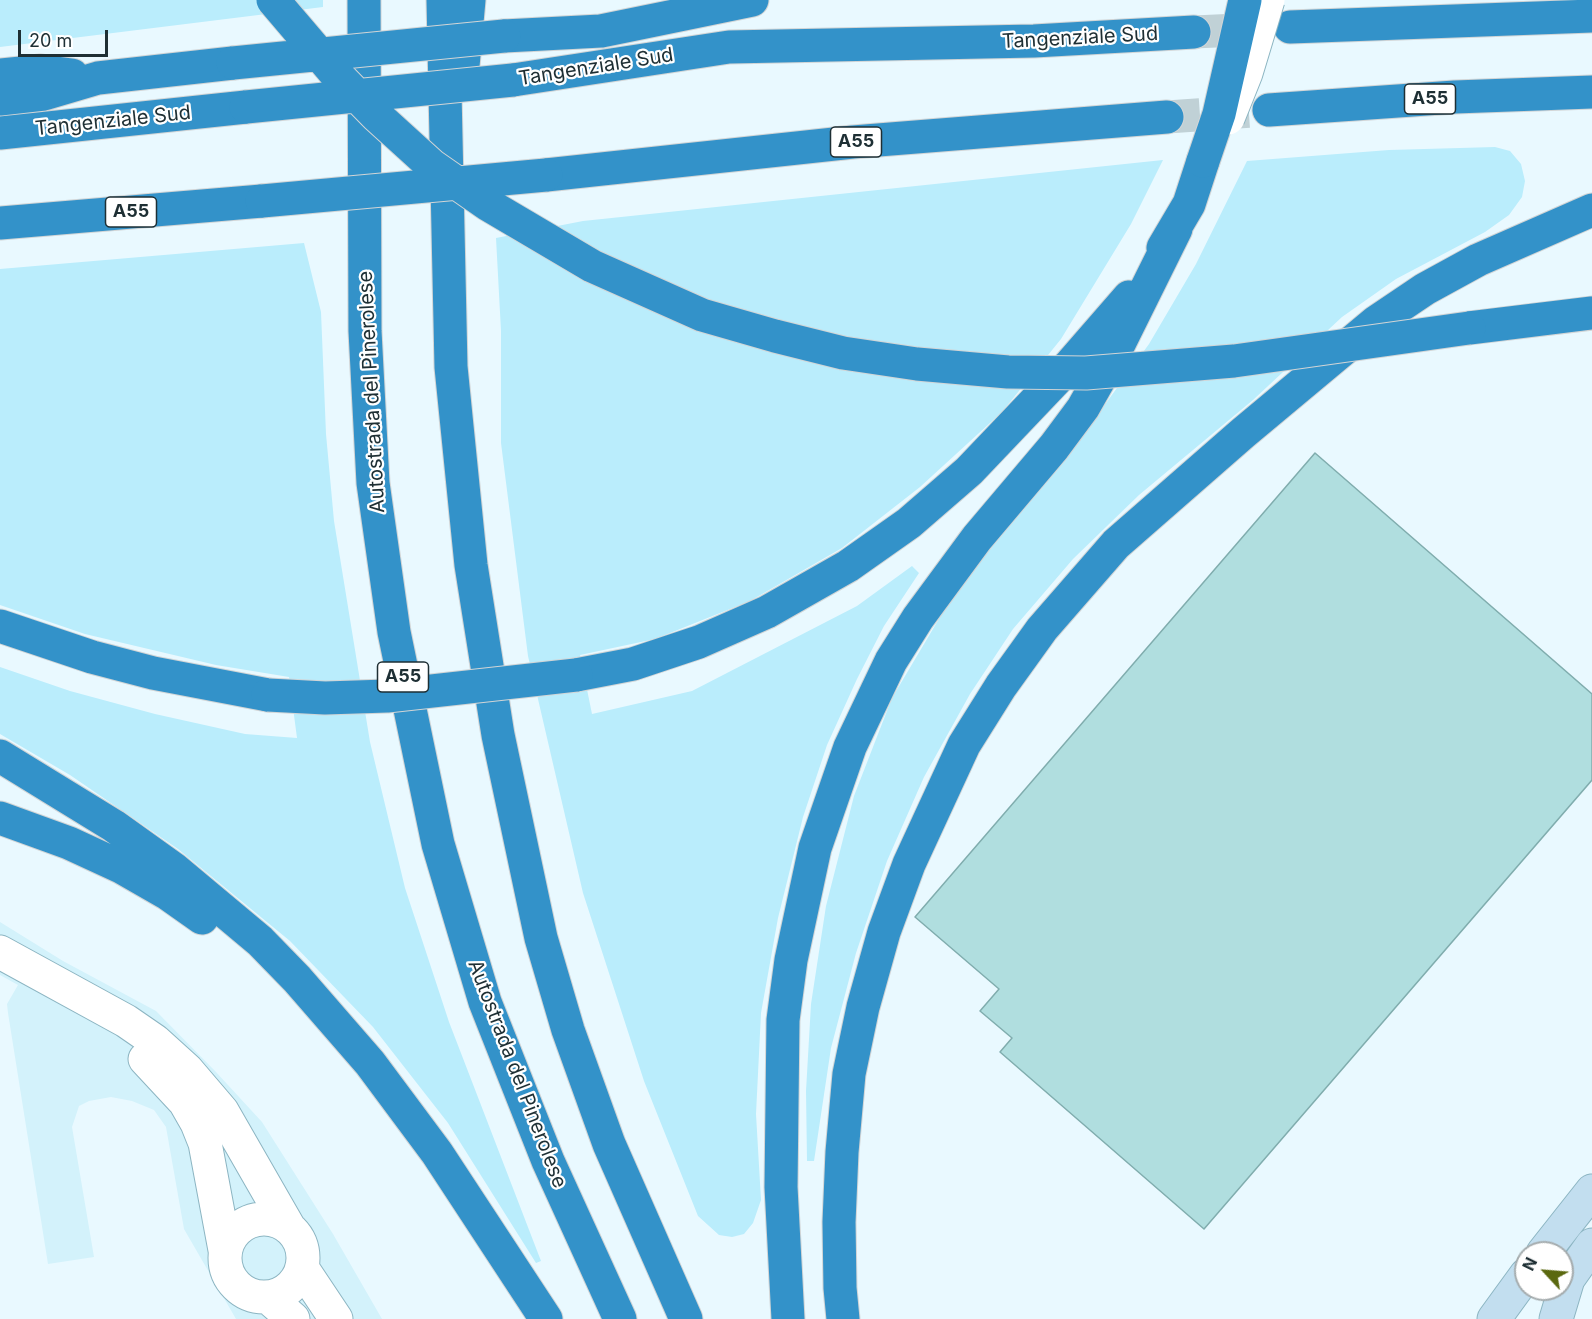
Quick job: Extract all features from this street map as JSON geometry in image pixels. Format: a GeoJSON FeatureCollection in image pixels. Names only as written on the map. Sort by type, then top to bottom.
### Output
{"type":"FeatureCollection","features":[{"type":"Feature","properties":{"kind":"highway"},"geometry":{"type":"LineString","coordinates":[[273,0],[336,74],[376,115],[431,165],[487,204],[612,276],[702,315],[775,336],[843,352],[917,364],[1008,372],[1086,373],[1234,361],[1592,313]]}},
{"type":"Feature","properties":{"kind":"highway","name":"Autostrada del Pinerolese"},"geometry":{"type":"LineString","coordinates":[[364,0],[365,331],[371,460],[394,632],[438,844],[485,1002],[548,1161],[620,1319]]}},
{"type":"Feature","properties":{"kind":"highway"},"geometry":{"type":"LineString","coordinates":[[443,0],[447,248],[452,367],[471,565],[498,735],[541,938],[568,1030],[609,1144],[686,1319]]}},
{"type":"Feature","properties":{"kind":"highway"},"geometry":{"type":"LineString","coordinates":[[447,248],[469,0]]}},
{"type":"Feature","properties":{"kind":"highway"},"geometry":{"type":"LineString","coordinates":[[0,99],[44,94],[98,78],[504,36],[600,31],[752,0]]}},
{"type":"Feature","properties":{"kind":"highway"},"geometry":{"type":"LineString","coordinates":[[788,1319],[781,1187],[783,1020],[791,960],[815,848],[850,747],[891,661],[918,618],[976,538],[1054,447],[1083,408],[1183,217],[1207,161],[1245,0]]}},
{"type":"Feature","properties":{"kind":"highway"},"geometry":{"type":"LineString","coordinates":[[1290,27],[1592,16]]}},
{"type":"Feature","properties":{"kind":"highway"},"geometry":{"type":"LineString","coordinates":[[600,31],[729,47]]}},
{"type":"Feature","properties":{"kind":"highway","name":"Tangenziale Sud"},"geometry":{"type":"LineString","coordinates":[[0,132],[513,80],[729,47],[1034,41],[1194,32]]}},
{"type":"Feature","properties":{"kind":"highway"},"geometry":{"type":"LineString","coordinates":[[0,75],[41,71],[98,78]]}},
{"type":"Feature","properties":{"kind":"highway","name":"A55"},"geometry":{"type":"LineString","coordinates":[[1269,110],[1455,97],[1592,92]]}},
{"type":"Feature","properties":{"kind":"highway","name":"A55"},"geometry":{"type":"LineString","coordinates":[[0,223],[546,175],[854,142],[1167,117]]}},
{"type":"Feature","properties":{"kind":"highway"},"geometry":{"type":"LineString","coordinates":[[843,1319],[839,1222],[842,1152],[849,1074],[863,1007],[884,932],[909,864],[964,745],[1001,686],[1042,629],[1116,544],[1243,433],[1376,322],[1425,289],[1478,260],[1592,210]]}},
{"type":"Feature","properties":{"kind":"highway"},"geometry":{"type":"LineString","coordinates":[[0,626],[92,657],[153,673],[268,694],[325,698],[387,696],[576,675],[633,664],[688,646],[767,612],[848,566],[909,523],[969,471],[1069,366],[1129,297],[1183,217]]}},
{"type":"Feature","properties":{"kind":"highway"},"geometry":{"type":"LineString","coordinates":[[0,756],[114,826],[174,869],[260,941],[336,1023],[437,1153],[546,1319]]}},
{"type":"Feature","properties":{"kind":"highway"},"geometry":{"type":"LineString","coordinates":[[0,818],[69,843],[121,867],[168,894],[336,1023]]}},
{"type":"Feature","properties":{"kind":"street"},"geometry":{"type":"LineString","coordinates":[[1207,161],[1246,73],[1268,0]]}},
{"type":"Feature","properties":{"kind":"street"},"geometry":{"type":"LineString","coordinates":[[0,952],[126,1021],[155,1041],[201,1084],[227,1118],[303,1250],[302,1268],[296,1281],[285,1291],[278,1296],[254,1296],[233,1283],[225,1267],[225,1250],[211,1171],[197,1123],[163,1076],[112,1030],[41,975]]}},
{"type":"Feature","properties":{"kind":"street"},"geometry":{"type":"LineString","coordinates":[[1552,1241],[1592,1191]]}},
{"type":"Feature","properties":{"kind":"street"},"geometry":{"type":"LineString","coordinates":[[225,1250],[229,1238],[249,1221],[264,1218],[288,1226]]}},
{"type":"Feature","properties":{"kind":"street"},"geometry":{"type":"LineString","coordinates":[[1556,1319],[1568,1279],[1592,1245]]}},
{"type":"Feature","properties":{"kind":"street"},"geometry":{"type":"LineString","coordinates":[[302,1268],[336,1319]]}},
{"type":"Feature","properties":{"kind":"street"},"geometry":{"type":"LineString","coordinates":[[1494,1319],[1514,1292]]}},
{"type":"Feature","properties":{"kind":"street"},"geometry":{"type":"LineString","coordinates":[[268,1297],[293,1319]]}},
{"type":"Feature","properties":{"kind":"shaded area"},"geometry":{"type":"Polygon","coordinates":[[[0,0],[323,0],[323,7],[0,47],[0,0]]]}},
{"type":"Feature","properties":{"kind":"shaded area"},"geometry":{"type":"Polygon","coordinates":[[[1495,147],[1510,151],[1521,164],[1525,181],[1522,197],[1509,215],[1485,232],[1396,279],[1342,317],[1253,400],[1139,495],[1073,559],[1013,629],[970,694],[924,777],[887,861],[856,953],[831,1048],[814,1161],[807,1161],[806,1091],[811,1004],[826,906],[854,796],[892,698],[946,607],[1018,507],[1098,414],[1149,344],[1196,264],[1247,161],[1389,150],[1495,147]]]}},
{"type":"Feature","properties":{"kind":"shaded area"},"geometry":{"type":"Polygon","coordinates":[[[1163,160],[1131,224],[1061,339],[1002,412],[920,487],[842,548],[750,601],[655,639],[580,655],[592,714],[692,691],[857,606],[912,566],[919,573],[884,626],[857,679],[827,745],[803,817],[778,918],[761,1013],[756,1114],[761,1200],[753,1223],[744,1234],[732,1237],[719,1235],[698,1216],[644,1081],[583,893],[528,656],[501,443],[501,331],[496,238],[583,221],[1163,160]]]}},
{"type":"Feature","properties":{"kind":"shaded area"},"geometry":{"type":"Polygon","coordinates":[[[304,243],[321,312],[326,434],[334,521],[370,742],[405,888],[449,1022],[541,1261],[536,1263],[448,1123],[373,1027],[290,941],[178,849],[70,775],[0,734],[0,667],[70,691],[155,714],[245,734],[297,738],[289,677],[216,665],[85,634],[0,605],[0,269],[304,243]]]}},
{"type":"Feature","properties":{"kind":"shaded area"},"geometry":{"type":"Polygon","coordinates":[[[0,922],[63,961],[156,1011],[216,1072],[262,1122],[333,1234],[382,1319],[236,1319],[184,1229],[166,1127],[154,1110],[132,1101],[111,1097],[89,1101],[79,1106],[72,1127],[94,1257],[48,1264],[7,1004],[18,985],[0,975],[0,922]]]}},
{"type":"Feature","properties":{"kind":"building"},"geometry":{"type":"Polygon","coordinates":[[[1315,453],[1592,694],[1592,780],[1204,1229],[1000,1052],[1012,1038],[980,1011],[999,989],[915,917],[1315,453]]]}},
{"type":"Feature","properties":{"kind":"tunnel"},"geometry":{"type":"LineString","coordinates":[[1194,32],[1264,29]]}},
{"type":"Feature","properties":{"kind":"tunnel"},"geometry":{"type":"LineString","coordinates":[[1167,117],[1269,110]]}}]}
